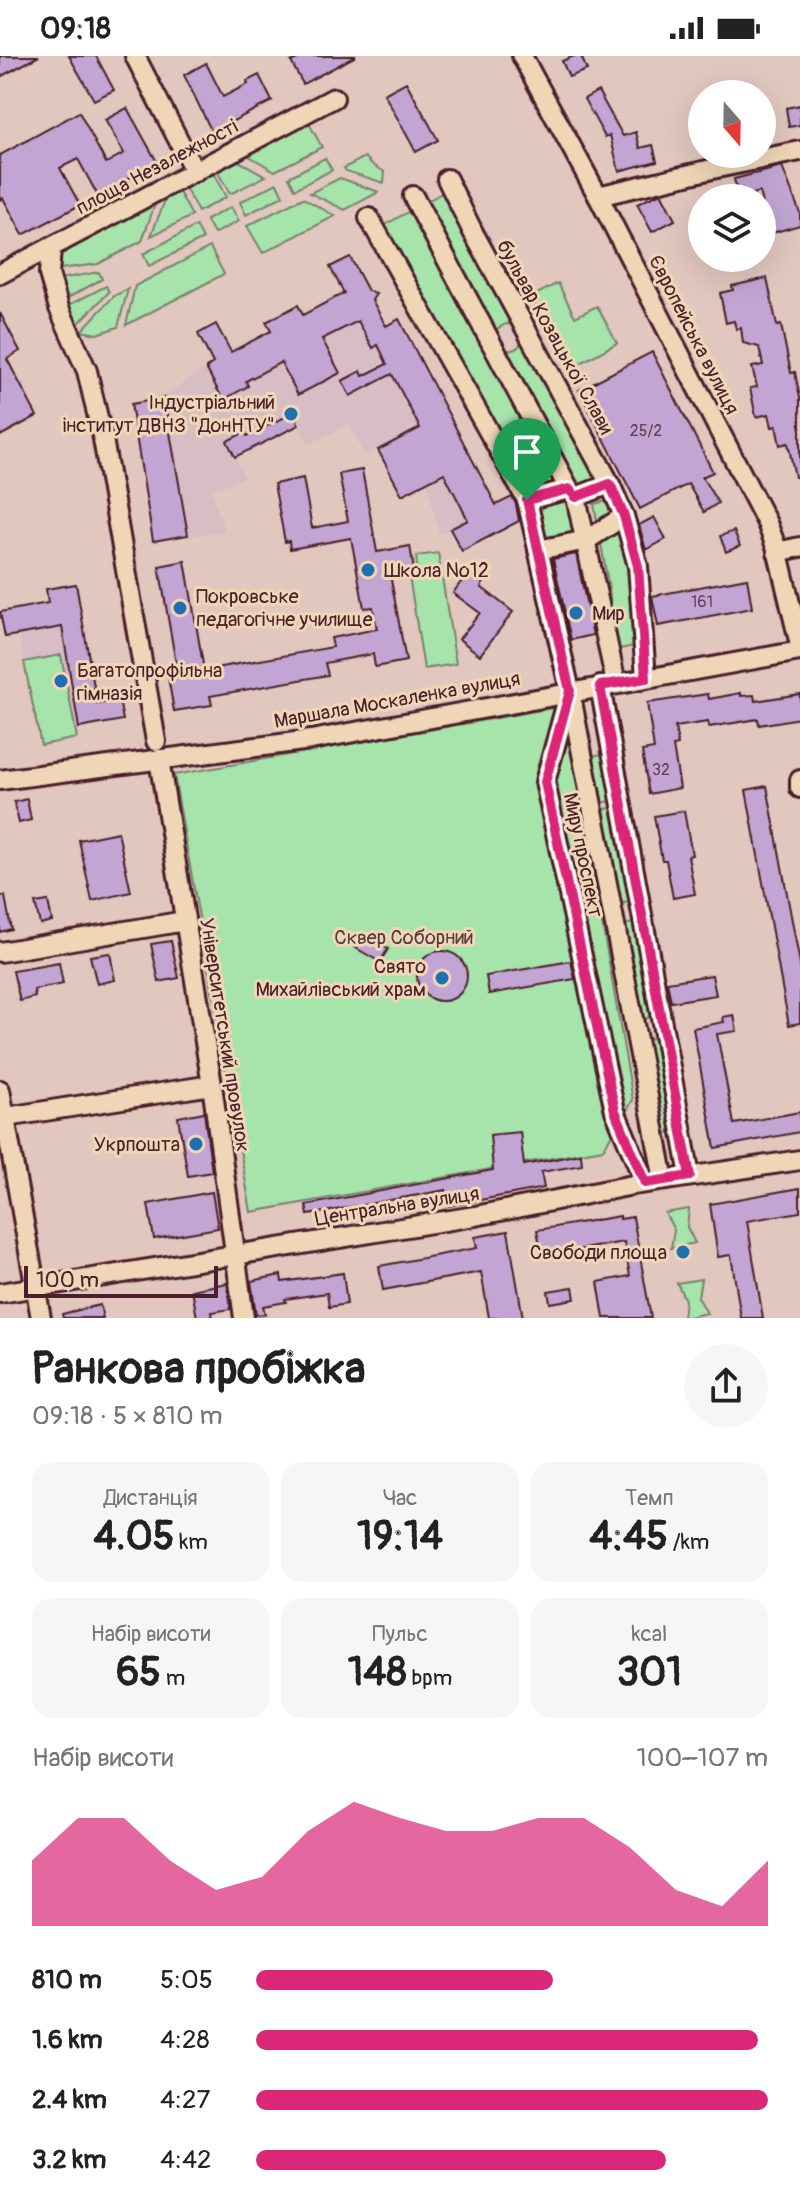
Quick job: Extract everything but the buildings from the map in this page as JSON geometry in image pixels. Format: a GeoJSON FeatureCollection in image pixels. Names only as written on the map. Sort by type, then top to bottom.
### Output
{"type":"FeatureCollection","features":[{"type":"Feature","properties":{"kind":"street"},"geometry":{"type":"LineString","coordinates":[[135,56],[195,172]]}},
{"type":"Feature","properties":{"kind":"street","name":"Європейська вулиця"},"geometry":{"type":"LineString","coordinates":[[522,56],[767,523],[800,648]]}},
{"type":"Feature","properties":{"kind":"street","name":"площа Незалежності"},"geometry":{"type":"LineString","coordinates":[[0,274],[334,98]]}},
{"type":"Feature","properties":{"kind":"street"},"geometry":{"type":"LineString","coordinates":[[598,196],[800,151]]}},
{"type":"Feature","properties":{"kind":"street","name":"бульвар Козацької Слави"},"geometry":{"type":"LineString","coordinates":[[447,179],[610,484],[624,516],[638,566],[646,678]]}},
{"type":"Feature","properties":{"kind":"street"},"geometry":{"type":"LineString","coordinates":[[413,196],[573,493],[587,540],[608,685],[690,1176]]}},
{"type":"Feature","properties":{"kind":"street"},"geometry":{"type":"LineString","coordinates":[[369,218],[527,500],[570,691]]}},
{"type":"Feature","properties":{"kind":"street","name":"Університетський провулок"},"geometry":{"type":"LineString","coordinates":[[51,249],[49,274],[59,308],[87,371],[103,439],[158,750],[212,1085],[244,1318]]}},
{"type":"Feature","properties":{"kind":"street"},"geometry":{"type":"LineString","coordinates":[[527,500],[610,484]]}},
{"type":"Feature","properties":{"kind":"street"},"geometry":{"type":"LineString","coordinates":[[538,550],[587,540],[624,516]]}},
{"type":"Feature","properties":{"kind":"street"},"geometry":{"type":"LineString","coordinates":[[777,552],[800,547]]}},
{"type":"Feature","properties":{"kind":"street","name":"Маршала Москаленка вулиця"},"geometry":{"type":"LineString","coordinates":[[0,780],[158,750],[311,740],[800,648]]}},
{"type":"Feature","properties":{"kind":"street","name":"Миру проспект"},"geometry":{"type":"LineString","coordinates":[[570,691],[654,1181]]}},
{"type":"Feature","properties":{"kind":"street","name":"Миру проспект"},"geometry":{"type":"LineString","coordinates":[[570,691],[545,782],[615,1111],[654,1181]]}},
{"type":"Feature","properties":{"kind":"street"},"geometry":{"type":"LineString","coordinates":[[800,780],[800,788]]}},
{"type":"Feature","properties":{"kind":"street"},"geometry":{"type":"LineString","coordinates":[[0,952],[185,921]]}},
{"type":"Feature","properties":{"kind":"street"},"geometry":{"type":"LineString","coordinates":[[3,1117],[212,1085]]}},
{"type":"Feature","properties":{"kind":"street"},"geometry":{"type":"LineString","coordinates":[[0,1090],[41,1318]]}},
{"type":"Feature","properties":{"kind":"street","name":"Центральна вулиця"},"geometry":{"type":"LineString","coordinates":[[0,1293],[475,1216],[654,1181],[800,1160]]}},
{"type":"Feature","properties":{"kind":"shaded area","name":"Індустріальний інститут ДВНЗ \"ДонНТУ\""},"geometry":{"type":"Polygon","coordinates":[[[350,257],[368,291],[374,296],[372,301],[379,313],[378,330],[399,319],[491,496],[480,501],[485,511],[514,496],[525,518],[462,551],[450,529],[439,534],[427,482],[402,495],[378,450],[365,455],[349,425],[308,444],[299,425],[236,457],[244,478],[211,490],[225,531],[153,541],[131,404],[161,399],[205,368],[215,366],[198,334],[216,324],[231,352],[271,332],[266,322],[298,305],[303,315],[344,293],[330,267],[350,257]]]}},
{"type":"Feature","properties":{"kind":"shaded area","name":"Багатопрофільна гімназія"},"geometry":{"type":"Polygon","coordinates":[[[76,584],[97,704],[119,700],[123,720],[76,729],[77,738],[41,745],[19,635],[5,637],[0,612],[48,604],[46,589],[76,584]]]}},
{"type":"Feature","properties":{"kind":"green space"},"geometry":{"type":"Polygon","coordinates":[[[307,120],[322,147],[275,171],[244,153],[307,120]]]}},
{"type":"Feature","properties":{"kind":"green space"},"geometry":{"type":"Polygon","coordinates":[[[365,157],[385,172],[384,183],[344,168],[365,157]]]}},
{"type":"Feature","properties":{"kind":"green space"},"geometry":{"type":"Polygon","coordinates":[[[325,158],[332,170],[295,189],[289,177],[325,158]]]}},
{"type":"Feature","properties":{"kind":"green space"},"geometry":{"type":"Polygon","coordinates":[[[235,159],[266,176],[230,194],[216,169],[235,159]]]}},
{"type":"Feature","properties":{"kind":"green space"},"geometry":{"type":"Polygon","coordinates":[[[212,171],[226,197],[198,212],[184,186],[212,171]]]}},
{"type":"Feature","properties":{"kind":"green space"},"geometry":{"type":"Polygon","coordinates":[[[340,178],[379,192],[345,210],[310,193],[340,178]]]}},
{"type":"Feature","properties":{"kind":"green space"},"geometry":{"type":"Polygon","coordinates":[[[277,183],[283,196],[246,215],[240,202],[277,183]]]}},
{"type":"Feature","properties":{"kind":"green space"},"geometry":{"type":"Polygon","coordinates":[[[449,189],[610,484],[527,500],[378,229],[449,189]],[[506,324],[497,329],[495,335],[503,350],[512,350],[519,345],[522,339],[517,326],[506,324]]]}},
{"type":"Feature","properties":{"kind":"green space"},"geometry":{"type":"Polygon","coordinates":[[[178,190],[192,216],[151,236],[167,195],[178,190]]]}},
{"type":"Feature","properties":{"kind":"green space"},"geometry":{"type":"Polygon","coordinates":[[[303,198],[335,216],[263,253],[247,226],[303,198]]]}},
{"type":"Feature","properties":{"kind":"green space"},"geometry":{"type":"Polygon","coordinates":[[[156,201],[142,241],[98,264],[52,270],[57,254],[156,201]]]}},
{"type":"Feature","properties":{"kind":"green space"},"geometry":{"type":"Polygon","coordinates":[[[231,207],[239,221],[214,234],[206,220],[231,207]]]}},
{"type":"Feature","properties":{"kind":"green space"},"geometry":{"type":"Polygon","coordinates":[[[196,226],[203,239],[149,266],[143,254],[196,226]]]}},
{"type":"Feature","properties":{"kind":"green space"},"geometry":{"type":"Polygon","coordinates":[[[210,247],[224,274],[126,325],[135,286],[210,247]]]}},
{"type":"Feature","properties":{"kind":"green space"},"geometry":{"type":"Polygon","coordinates":[[[99,272],[102,279],[64,300],[54,280],[99,272]]]}},
{"type":"Feature","properties":{"kind":"green space"},"geometry":{"type":"Polygon","coordinates":[[[558,283],[575,317],[597,306],[617,343],[570,369],[531,297],[558,283]]]}},
{"type":"Feature","properties":{"kind":"green space"},"geometry":{"type":"Polygon","coordinates":[[[106,286],[109,292],[76,326],[67,306],[106,286]]]}},
{"type":"Feature","properties":{"kind":"green space"},"geometry":{"type":"Polygon","coordinates":[[[128,289],[118,327],[97,334],[81,331],[114,296],[128,289]]]}},
{"type":"Feature","properties":{"kind":"green space"},"geometry":{"type":"Polygon","coordinates":[[[570,501],[577,539],[541,546],[534,508],[570,501]]]}},
{"type":"Feature","properties":{"kind":"green space"},"geometry":{"type":"Polygon","coordinates":[[[607,501],[622,541],[642,644],[616,650],[594,504],[607,501]]]}},
{"type":"Feature","properties":{"kind":"green space"},"geometry":{"type":"Polygon","coordinates":[[[438,553],[456,664],[424,669],[409,576],[418,575],[416,556],[438,553]]]}},
{"type":"Feature","properties":{"kind":"green space"},"geometry":{"type":"Polygon","coordinates":[[[61,655],[77,738],[41,745],[24,662],[61,655]]]}},
{"type":"Feature","properties":{"kind":"green space","name":"Сквер Соборний"},"geometry":{"type":"Polygon","coordinates":[[[564,706],[633,1100],[603,1149],[251,1212],[174,775],[564,706]]]}},
{"type":"Feature","properties":{"kind":"green space"},"geometry":{"type":"Polygon","coordinates":[[[609,753],[618,800],[600,803],[591,756],[609,753]]]}},
{"type":"Feature","properties":{"kind":"green space"},"geometry":{"type":"Polygon","coordinates":[[[619,806],[636,901],[618,904],[601,810],[619,806]]]}},
{"type":"Feature","properties":{"kind":"green space"},"geometry":{"type":"Polygon","coordinates":[[[640,922],[658,1016],[640,1019],[622,925],[640,922]]]}},
{"type":"Feature","properties":{"kind":"green space"},"geometry":{"type":"Polygon","coordinates":[[[660,1037],[678,1131],[660,1134],[642,1040],[660,1037]]]}},
{"type":"Feature","properties":{"kind":"green space"},"geometry":{"type":"Polygon","coordinates":[[[689,1209],[687,1227],[695,1243],[671,1248],[674,1230],[665,1213],[689,1209]]]}},
{"type":"Feature","properties":{"kind":"green space"},"geometry":{"type":"Polygon","coordinates":[[[701,1279],[698,1297],[707,1313],[683,1318],[685,1300],[677,1283],[701,1279]]]}},
{"type":"Feature","properties":{"kind":"place","name":"Індустріальний інститут ДВНЗ \"ДонНТУ\""},"geometry":{"type":"Point","coordinates":[291,414]}},
{"type":"Feature","properties":{"kind":"place","name":"Школа №12"},"geometry":{"type":"Point","coordinates":[368,570]}},
{"type":"Feature","properties":{"kind":"place","name":"Покровське педагогічне училище"},"geometry":{"type":"Point","coordinates":[180,608]}},
{"type":"Feature","properties":{"kind":"place","name":"Мир"},"geometry":{"type":"Point","coordinates":[576,613]}},
{"type":"Feature","properties":{"kind":"place","name":"Багатопрофільна гімназія"},"geometry":{"type":"Point","coordinates":[61,681]}},
{"type":"Feature","properties":{"kind":"place","name":"Свято Михайлівський храм"},"geometry":{"type":"Point","coordinates":[442,978]}},
{"type":"Feature","properties":{"kind":"place","name":"Укрпошта"},"geometry":{"type":"Point","coordinates":[196,1144]}},
{"type":"Feature","properties":{"kind":"place","name":"Свободи площа"},"geometry":{"type":"Point","coordinates":[683,1252]}},
{"type":"Feature","properties":{"kind":"route"},"geometry":{"type":"LineString","coordinates":[[610,484],[624,516],[638,566],[646,678],[600,686],[690,1176],[645,1183],[615,1111],[545,782],[570,691],[527,500],[569,489],[576,497],[610,484]]}}]}
